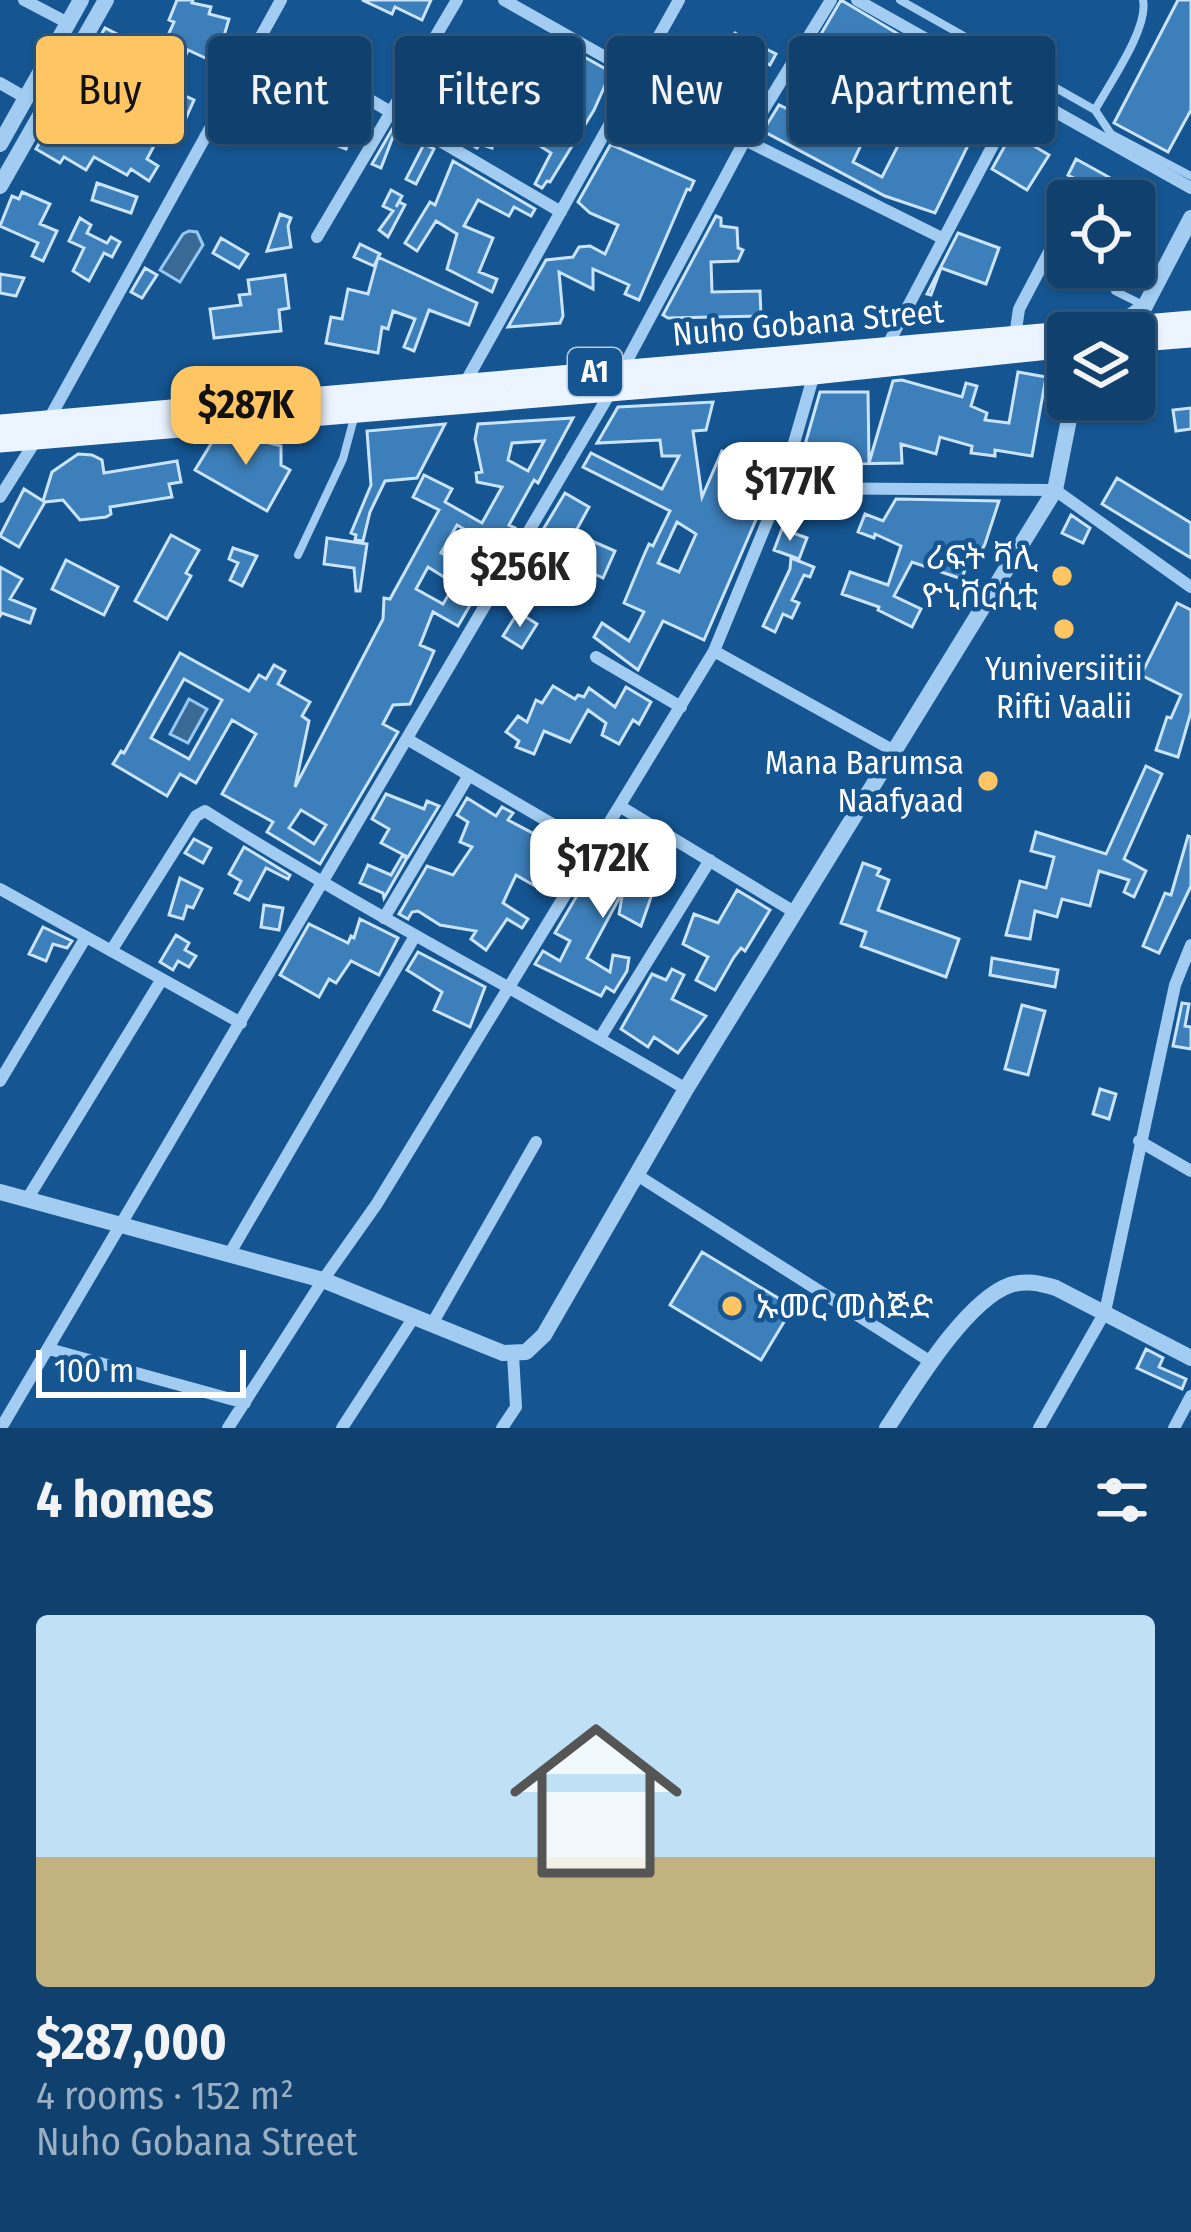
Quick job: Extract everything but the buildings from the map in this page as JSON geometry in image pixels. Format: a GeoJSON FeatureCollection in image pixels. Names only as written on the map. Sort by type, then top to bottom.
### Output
{"type":"FeatureCollection","features":[{"type":"Feature","properties":{"kind":"main road","name":"Nuho Gobana Street"},"geometry":{"type":"LineString","coordinates":[[1155,326],[1191,322]]}},
{"type":"Feature","properties":{"kind":"main road","name":"Nuho Gobana Street"},"geometry":{"type":"LineString","coordinates":[[356,403],[465,383],[814,374],[1015,336],[1047,334]]}},
{"type":"Feature","properties":{"kind":"main road"},"geometry":{"type":"LineString","coordinates":[[1155,340],[1191,337]]}},
{"type":"Feature","properties":{"kind":"main road","name":"Nuho Gobana Street"},"geometry":{"type":"LineString","coordinates":[[0,442],[43,430],[1047,348]]}},
{"type":"Feature","properties":{"kind":"main road","name":"Nuho Gobana Street"},"geometry":{"type":"LineString","coordinates":[[0,425],[43,430]]}},
{"type":"Feature","properties":{"kind":"street"},"geometry":{"type":"LineString","coordinates":[[24,0],[68,23]]}},
{"type":"Feature","properties":{"kind":"street"},"geometry":{"type":"LineString","coordinates":[[0,144],[81,0]]}},
{"type":"Feature","properties":{"kind":"street"},"geometry":{"type":"LineString","coordinates":[[0,186],[106,0]]}},
{"type":"Feature","properties":{"kind":"street"},"geometry":{"type":"LineString","coordinates":[[261,36],[281,0]]}},
{"type":"Feature","properties":{"kind":"street"},"geometry":{"type":"LineString","coordinates":[[317,237],[457,0]]}},
{"type":"Feature","properties":{"kind":"street"},"geometry":{"type":"LineString","coordinates":[[505,0],[607,58]]}},
{"type":"Feature","properties":{"kind":"street"},"geometry":{"type":"LineString","coordinates":[[659,36],[679,0]]}},
{"type":"Feature","properties":{"kind":"street"},"geometry":{"type":"LineString","coordinates":[[765,107],[831,0]]}},
{"type":"Feature","properties":{"kind":"street"},"geometry":{"type":"LineString","coordinates":[[857,0],[923,36]]}},
{"type":"Feature","properties":{"kind":"street"},"geometry":{"type":"LineString","coordinates":[[0,83],[26,98]]}},
{"type":"Feature","properties":{"kind":"street"},"geometry":{"type":"LineString","coordinates":[[371,102],[561,212]]}},
{"type":"Feature","properties":{"kind":"street"},"geometry":{"type":"LineString","coordinates":[[1055,109],[1191,188]]}},
{"type":"Feature","properties":{"kind":"street"},"geometry":{"type":"LineString","coordinates":[[465,383],[607,129]]}},
{"type":"Feature","properties":{"kind":"street"},"geometry":{"type":"LineString","coordinates":[[0,497],[43,430],[208,132]]}},
{"type":"Feature","properties":{"kind":"street"},"geometry":{"type":"LineString","coordinates":[[2,1428],[617,380],[743,144]]}},
{"type":"Feature","properties":{"kind":"street"},"geometry":{"type":"LineString","coordinates":[[753,144],[942,238]]}},
{"type":"Feature","properties":{"kind":"street"},"geometry":{"type":"LineString","coordinates":[[881,359],[993,144]]}},
{"type":"Feature","properties":{"kind":"street"},"geometry":{"type":"LineString","coordinates":[[1137,312],[1145,306],[1191,218]]}},
{"type":"Feature","properties":{"kind":"street"},"geometry":{"type":"LineString","coordinates":[[1015,336],[1018,308],[1047,262]]}},
{"type":"Feature","properties":{"kind":"street"},"geometry":{"type":"LineString","coordinates":[[228,1428],[376,1205],[714,651],[781,488],[814,374]]}},
{"type":"Feature","properties":{"kind":"street"},"geometry":{"type":"LineString","coordinates":[[514,1362],[544,1335],[686,1089],[1055,490],[1068,420]]}},
{"type":"Feature","properties":{"kind":"street"},"geometry":{"type":"LineString","coordinates":[[781,488],[1055,490],[1191,587]]}},
{"type":"Feature","properties":{"kind":"street"},"geometry":{"type":"LineString","coordinates":[[714,651],[896,752]]}},
{"type":"Feature","properties":{"kind":"street"},"geometry":{"type":"LineString","coordinates":[[596,656],[681,707]]}},
{"type":"Feature","properties":{"kind":"street"},"geometry":{"type":"LineString","coordinates":[[407,739],[595,850]]}},
{"type":"Feature","properties":{"kind":"street"},"geometry":{"type":"LineString","coordinates":[[384,918],[469,775]]}},
{"type":"Feature","properties":{"kind":"street"},"geometry":{"type":"LineString","coordinates":[[622,807],[796,913]]}},
{"type":"Feature","properties":{"kind":"street"},"geometry":{"type":"LineString","coordinates":[[111,951],[196,817],[206,811],[323,883],[686,1089]]}},
{"type":"Feature","properties":{"kind":"street"},"geometry":{"type":"LineString","coordinates":[[600,1038],[710,860]]}},
{"type":"Feature","properties":{"kind":"street"},"geometry":{"type":"LineString","coordinates":[[0,889],[241,1023]]}},
{"type":"Feature","properties":{"kind":"street"},"geometry":{"type":"LineString","coordinates":[[230,1253],[415,936]]}},
{"type":"Feature","properties":{"kind":"street"},"geometry":{"type":"LineString","coordinates":[[0,1081],[86,937]]}},
{"type":"Feature","properties":{"kind":"street"},"geometry":{"type":"LineString","coordinates":[[1039,1428],[1105,1312],[1174,985],[1191,945]]}},
{"type":"Feature","properties":{"kind":"street"},"geometry":{"type":"LineString","coordinates":[[26,1201],[162,979]]}},
{"type":"Feature","properties":{"kind":"street"},"geometry":{"type":"LineString","coordinates":[[1174,985],[1191,991]]}},
{"type":"Feature","properties":{"kind":"street"},"geometry":{"type":"LineString","coordinates":[[1139,1141],[1191,1171]]}},
{"type":"Feature","properties":{"kind":"street"},"geometry":{"type":"LineString","coordinates":[[342,1428],[423,1321],[536,1142]]}},
{"type":"Feature","properties":{"kind":"street"},"geometry":{"type":"LineString","coordinates":[[637,1175],[931,1362]]}},
{"type":"Feature","properties":{"kind":"street"},"geometry":{"type":"LineString","coordinates":[[0,1192],[323,1280],[514,1362]]}},
{"type":"Feature","properties":{"kind":"street"},"geometry":{"type":"LineString","coordinates":[[887,1428],[931,1362],[985,1298],[1010,1286],[1034,1281],[1191,1358]]}},
{"type":"Feature","properties":{"kind":"street"},"geometry":{"type":"LineString","coordinates":[[49,1349],[244,1402]]}},
{"type":"Feature","properties":{"kind":"street"},"geometry":{"type":"LineString","coordinates":[[502,1428],[517,1407],[514,1362]]}},
{"type":"Feature","properties":{"kind":"street"},"geometry":{"type":"LineString","coordinates":[[1174,1428],[1191,1396]]}},
{"type":"Feature","properties":{"kind":"lane"},"geometry":{"type":"LineString","coordinates":[[1095,110],[1137,33],[1143,0]]}},
{"type":"Feature","properties":{"kind":"lane"},"geometry":{"type":"LineString","coordinates":[[907,2],[1095,110],[1111,134],[1191,176]]}},
{"type":"Feature","properties":{"kind":"lane"},"geometry":{"type":"LineString","coordinates":[[1114,288],[1145,306]]}},
{"type":"Feature","properties":{"kind":"lane"},"geometry":{"type":"LineString","coordinates":[[298,555],[343,459],[356,403]]}},
{"type":"Feature","properties":{"kind":"water"},"geometry":{"type":"Polygon","coordinates":[[[189,231],[197,232],[203,245],[180,282],[160,270],[189,231]]]}},
{"type":"Feature","properties":{"kind":"water"},"geometry":{"type":"Polygon","coordinates":[[[189,699],[207,709],[188,743],[170,734],[189,699]]]}},
{"type":"Feature","properties":{"kind":"place","name":"ሪፍት ቫሊ ዮኒቨርሲቲ"},"geometry":{"type":"Point","coordinates":[1062,576]}},
{"type":"Feature","properties":{"kind":"place","name":"Yuniversiitii Rifti Vaalii"},"geometry":{"type":"Point","coordinates":[1064,629]}},
{"type":"Feature","properties":{"kind":"place","name":"Mana Barumsa Naafyaad"},"geometry":{"type":"Point","coordinates":[988,781]}},
{"type":"Feature","properties":{"kind":"place","name":"ኡመር መስጅድ"},"geometry":{"type":"Point","coordinates":[732,1306]}}]}
